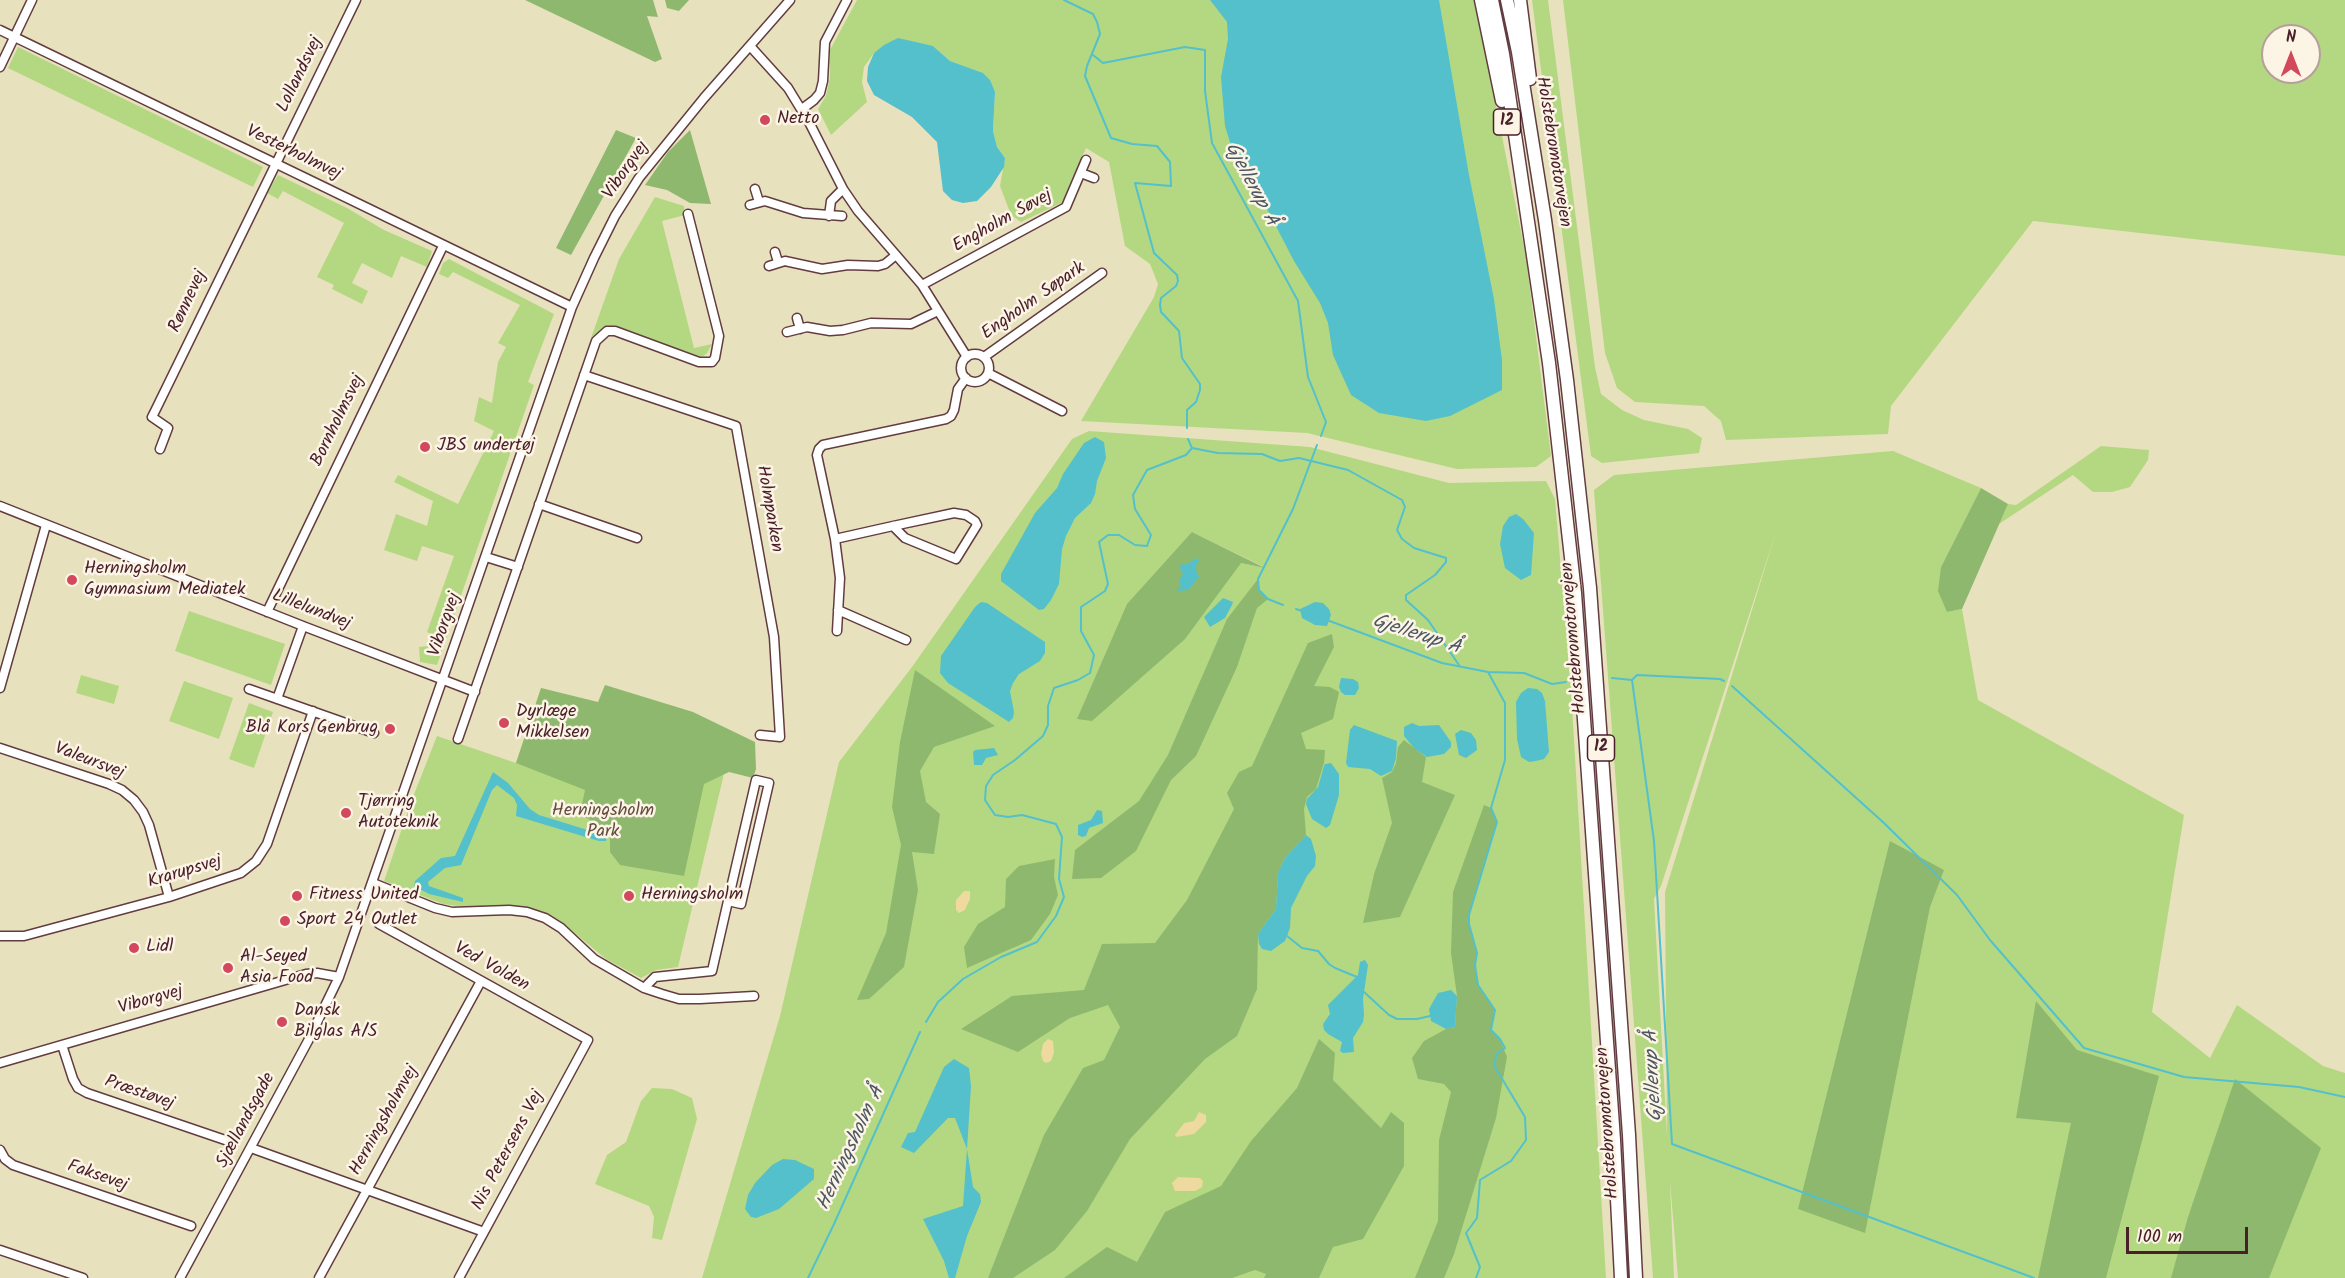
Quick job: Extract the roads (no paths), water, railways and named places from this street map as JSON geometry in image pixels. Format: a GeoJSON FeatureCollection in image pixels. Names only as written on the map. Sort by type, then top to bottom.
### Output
{"type":"FeatureCollection","features":[{"type":"Feature","properties":{"kind":"highway","name":"12"},"geometry":{"type":"LineString","coordinates":[[1481,0],[1522,205],[1532,243]]}},
{"type":"Feature","properties":{"kind":"highway","name":"Holstebromotorvejen"},"geometry":{"type":"LineString","coordinates":[[1492,0],[1503,54],[1549,363],[1575,593],[1622,1278]]}},
{"type":"Feature","properties":{"kind":"highway","name":"Holstebromotorvejen"},"geometry":{"type":"LineString","coordinates":[[1507,0],[1518,52],[1545,220],[1567,380],[1590,588],[1628,1123],[1636,1278]]}},
{"type":"Feature","properties":{"kind":"highway","name":"12"},"geometry":{"type":"LineString","coordinates":[[1520,0],[1545,220]]}},
{"type":"Feature","properties":{"kind":"street"},"geometry":{"type":"LineString","coordinates":[[0,67],[32,0]]}},
{"type":"Feature","properties":{"kind":"street","name":"Lollandsvej"},"geometry":{"type":"LineString","coordinates":[[275,164],[356,0]]}},
{"type":"Feature","properties":{"kind":"street","name":"Viborgvej"},"geometry":{"type":"LineString","coordinates":[[0,1063],[306,974],[317,973],[339,977],[572,307],[610,227],[639,178],[697,106],[790,0]]}},
{"type":"Feature","properties":{"kind":"street"},"geometry":{"type":"LineString","coordinates":[[801,109],[820,93],[823,81],[825,42],[847,0]]}},
{"type":"Feature","properties":{"kind":"street","name":"Vesterholmvej"},"geometry":{"type":"LineString","coordinates":[[0,30],[572,307]]}},
{"type":"Feature","properties":{"kind":"street","name":"Engholm Søpark"},"geometry":{"type":"LineString","coordinates":[[750,46],[784,82],[801,109],[843,189],[858,211],[922,285],[967,357]]}},
{"type":"Feature","properties":{"kind":"street","name":"Engholm Søvej"},"geometry":{"type":"LineString","coordinates":[[922,285],[1066,207],[1086,160]]}},
{"type":"Feature","properties":{"kind":"street","name":"Rønnevej"},"geometry":{"type":"LineString","coordinates":[[160,449],[168,428],[152,417],[275,164]]}},
{"type":"Feature","properties":{"kind":"street"},"geometry":{"type":"LineString","coordinates":[[1081,173],[1094,178]]}},
{"type":"Feature","properties":{"kind":"street"},"geometry":{"type":"LineString","coordinates":[[755,189],[755,203],[765,201],[803,213],[842,216]]}},
{"type":"Feature","properties":{"kind":"street"},"geometry":{"type":"LineString","coordinates":[[829,216],[831,201],[843,189]]}},
{"type":"Feature","properties":{"kind":"street"},"geometry":{"type":"LineString","coordinates":[[458,739],[596,341],[608,331],[615,331],[699,362],[712,362],[715,358],[719,336],[688,214]]}},
{"type":"Feature","properties":{"kind":"street","name":"Bornholmsvej"},"geometry":{"type":"LineString","coordinates":[[267,612],[443,246]]}},
{"type":"Feature","properties":{"kind":"street"},"geometry":{"type":"LineString","coordinates":[[775,252],[778,262]]}},
{"type":"Feature","properties":{"kind":"street"},"geometry":{"type":"LineString","coordinates":[[769,266],[785,261],[822,269],[848,265],[867,267],[885,264],[896,255]]}},
{"type":"Feature","properties":{"kind":"street","name":"Engholm Søpark"},"geometry":{"type":"LineString","coordinates":[[984,357],[1102,273]]}},
{"type":"Feature","properties":{"kind":"street"},"geometry":{"type":"LineString","coordinates":[[787,332],[807,327],[836,330],[871,323],[901,325],[921,321],[938,311]]}},
{"type":"Feature","properties":{"kind":"street"},"geometry":{"type":"LineString","coordinates":[[797,318],[800,328]]}},
{"type":"Feature","properties":{"kind":"street"},"geometry":{"type":"LineString","coordinates":[[976,354],[984,357],[988,364],[988,373],[978,381],[966,378],[961,366],[967,357],[976,354]]}},
{"type":"Feature","properties":{"kind":"street","name":"Engholm Søpark"},"geometry":{"type":"LineString","coordinates":[[988,373],[1062,411]]}},
{"type":"Feature","properties":{"kind":"street","name":"Holmparken"},"geometry":{"type":"LineString","coordinates":[[584,375],[736,426],[774,637],[780,737],[760,735]]}},
{"type":"Feature","properties":{"kind":"street"},"geometry":{"type":"LineString","coordinates":[[837,632],[840,578],[836,539],[817,454],[819,449],[823,445],[946,419],[954,410],[958,389],[966,378]]}},
{"type":"Feature","properties":{"kind":"street"},"geometry":{"type":"LineString","coordinates":[[539,504],[637,538]]}},
{"type":"Feature","properties":{"kind":"street","name":"Lillelundvej"},"geometry":{"type":"LineString","coordinates":[[0,506],[444,680]]}},
{"type":"Feature","properties":{"kind":"street"},"geometry":{"type":"LineString","coordinates":[[836,539],[893,526],[954,513],[966,515],[975,520],[977,525],[956,559],[905,537],[893,526]]}},
{"type":"Feature","properties":{"kind":"street"},"geometry":{"type":"LineString","coordinates":[[0,688],[46,525]]}},
{"type":"Feature","properties":{"kind":"street"},"geometry":{"type":"LineString","coordinates":[[486,557],[518,567]]}},
{"type":"Feature","properties":{"kind":"street"},"geometry":{"type":"LineString","coordinates":[[838,610],[906,640]]}},
{"type":"Feature","properties":{"kind":"street"},"geometry":{"type":"LineString","coordinates":[[277,699],[303,626]]}},
{"type":"Feature","properties":{"kind":"street"},"geometry":{"type":"LineString","coordinates":[[444,680],[475,692]]}},
{"type":"Feature","properties":{"kind":"street"},"geometry":{"type":"LineString","coordinates":[[249,689],[374,733]]}},
{"type":"Feature","properties":{"kind":"street","name":"Krarupsvej"},"geometry":{"type":"LineString","coordinates":[[0,936],[24,936],[169,897],[241,873],[256,861],[267,844],[313,711]]}},
{"type":"Feature","properties":{"kind":"street","name":"Valeursvej"},"geometry":{"type":"LineString","coordinates":[[0,748],[109,784],[122,790],[134,800],[149,825],[169,897]]}},
{"type":"Feature","properties":{"kind":"street"},"geometry":{"type":"LineString","coordinates":[[644,987],[655,977],[711,971],[756,780],[770,783],[741,904],[728,901]]}},
{"type":"Feature","properties":{"kind":"street"},"geometry":{"type":"LineString","coordinates":[[373,883],[435,908],[452,912],[509,910],[527,912],[545,918],[561,928],[594,958],[644,987],[680,999],[754,996]]}},
{"type":"Feature","properties":{"kind":"street","name":"Ved Volden"},"geometry":{"type":"LineString","coordinates":[[379,924],[588,1040]]}},
{"type":"Feature","properties":{"kind":"street","name":"Sjællandsgade"},"geometry":{"type":"LineString","coordinates":[[180,1278],[313,1032],[339,977]]}},
{"type":"Feature","properties":{"kind":"street","name":"Herningsholmvej"},"geometry":{"type":"LineString","coordinates":[[319,1278],[481,981]]}},
{"type":"Feature","properties":{"kind":"street","name":"Nis Petersens Vej"},"geometry":{"type":"LineString","coordinates":[[459,1278],[588,1040]]}},
{"type":"Feature","properties":{"kind":"street","name":"Præstøvej"},"geometry":{"type":"LineString","coordinates":[[62,1045],[78,1088],[234,1143]]}},
{"type":"Feature","properties":{"kind":"street"},"geometry":{"type":"LineString","coordinates":[[251,1148],[484,1232]]}},
{"type":"Feature","properties":{"kind":"street","name":"Faksevej"},"geometry":{"type":"LineString","coordinates":[[0,1150],[5,1159],[13,1165],[191,1226]]}},
{"type":"Feature","properties":{"kind":"street"},"geometry":{"type":"LineString","coordinates":[[0,1250],[83,1278]]}},
{"type":"Feature","properties":{"kind":"water"},"geometry":{"type":"Polygon","coordinates":[[[1210,0],[1439,0],[1469,175],[1494,299],[1502,360],[1502,390],[1450,416],[1426,421],[1379,413],[1351,395],[1333,355],[1328,323],[1320,303],[1294,261],[1253,182],[1233,152],[1225,126],[1221,77],[1228,39],[1227,22],[1210,0]]]}},
{"type":"Feature","properties":{"kind":"water"},"geometry":{"type":"Polygon","coordinates":[[[898,38],[933,46],[950,61],[983,73],[990,80],[995,92],[993,131],[997,147],[1005,158],[1004,167],[991,187],[977,201],[963,203],[952,200],[943,191],[937,142],[912,117],[874,95],[867,81],[868,67],[874,53],[898,38]]]}},
{"type":"Feature","properties":{"kind":"water"},"geometry":{"type":"Polygon","coordinates":[[[1095,437],[1104,442],[1106,458],[1097,481],[1095,494],[1091,503],[1075,518],[1066,536],[1062,549],[1059,584],[1051,600],[1044,609],[1039,610],[1001,581],[1001,574],[1035,513],[1057,488],[1063,474],[1084,443],[1095,437]]]}},
{"type":"Feature","properties":{"kind":"water"},"geometry":{"type":"Polygon","coordinates":[[[1516,514],[1534,533],[1531,575],[1521,580],[1505,568],[1500,544],[1503,526],[1509,517],[1516,514]]]}},
{"type":"Feature","properties":{"kind":"water"},"geometry":{"type":"Polygon","coordinates":[[[1197,558],[1199,560],[1195,568],[1199,577],[1188,590],[1177,591],[1181,585],[1179,580],[1183,575],[1179,565],[1187,564],[1197,558]]]}},
{"type":"Feature","properties":{"kind":"water"},"geometry":{"type":"Polygon","coordinates":[[[1223,598],[1233,602],[1232,605],[1225,618],[1210,627],[1204,617],[1223,598]]]}},
{"type":"Feature","properties":{"kind":"water"},"geometry":{"type":"Polygon","coordinates":[[[981,602],[987,603],[1045,642],[1045,653],[1040,661],[1019,674],[1013,683],[1010,691],[1014,712],[1009,722],[948,683],[940,673],[941,656],[975,607],[981,602]]]}},
{"type":"Feature","properties":{"kind":"water"},"geometry":{"type":"Polygon","coordinates":[[[1315,602],[1323,603],[1329,609],[1331,615],[1327,626],[1315,625],[1302,618],[1300,609],[1315,602]]]}},
{"type":"Feature","properties":{"kind":"water"},"geometry":{"type":"Polygon","coordinates":[[[1341,678],[1358,682],[1359,688],[1355,695],[1345,695],[1341,692],[1339,687],[1341,678]]]}},
{"type":"Feature","properties":{"kind":"water"},"geometry":{"type":"Polygon","coordinates":[[[1528,688],[1537,689],[1542,693],[1545,701],[1549,752],[1544,759],[1529,762],[1521,757],[1517,739],[1516,702],[1521,693],[1528,688]]]}},
{"type":"Feature","properties":{"kind":"water"},"geometry":{"type":"Polygon","coordinates":[[[1412,723],[1419,726],[1439,725],[1451,742],[1451,747],[1444,754],[1427,757],[1414,748],[1404,736],[1404,727],[1412,723]]]}},
{"type":"Feature","properties":{"kind":"water"},"geometry":{"type":"Polygon","coordinates":[[[1354,725],[1397,741],[1396,758],[1392,771],[1381,776],[1370,769],[1348,767],[1346,763],[1350,730],[1354,725]]]}},
{"type":"Feature","properties":{"kind":"water"},"geometry":{"type":"Polygon","coordinates":[[[1461,730],[1471,733],[1476,740],[1477,750],[1466,758],[1459,755],[1455,734],[1461,730]]]}},
{"type":"Feature","properties":{"kind":"water"},"geometry":{"type":"Polygon","coordinates":[[[994,748],[998,755],[986,758],[982,765],[974,765],[973,752],[975,750],[994,748]]]}},
{"type":"Feature","properties":{"kind":"water"},"geometry":{"type":"Polygon","coordinates":[[[1331,763],[1339,774],[1339,795],[1330,825],[1326,828],[1312,819],[1306,804],[1307,799],[1318,787],[1325,764],[1331,763]]]}},
{"type":"Feature","properties":{"kind":"water"},"geometry":{"type":"Polygon","coordinates":[[[493,772],[508,783],[530,809],[539,815],[607,836],[606,841],[599,841],[516,816],[517,805],[514,798],[497,785],[492,790],[461,865],[445,868],[428,882],[429,886],[463,898],[463,902],[429,894],[414,886],[415,881],[441,858],[455,856],[493,772]]]}},
{"type":"Feature","properties":{"kind":"water"},"geometry":{"type":"Polygon","coordinates":[[[1097,810],[1102,811],[1103,823],[1089,828],[1086,836],[1078,835],[1078,825],[1091,820],[1097,810]]]}},
{"type":"Feature","properties":{"kind":"water"},"geometry":{"type":"Polygon","coordinates":[[[1306,835],[1311,839],[1316,856],[1315,866],[1307,876],[1291,908],[1290,928],[1285,941],[1271,951],[1262,949],[1258,934],[1276,909],[1278,873],[1285,858],[1306,835]]]}},
{"type":"Feature","properties":{"kind":"water"},"geometry":{"type":"Polygon","coordinates":[[[1365,960],[1368,965],[1363,999],[1363,1022],[1353,1038],[1354,1052],[1343,1053],[1340,1051],[1342,1042],[1328,1034],[1323,1024],[1330,1014],[1328,1005],[1358,975],[1360,962],[1365,960]]]}},
{"type":"Feature","properties":{"kind":"water"},"geometry":{"type":"Polygon","coordinates":[[[1451,990],[1457,996],[1455,1027],[1446,1029],[1431,1021],[1429,1009],[1438,993],[1451,990]]]}},
{"type":"Feature","properties":{"kind":"water"},"geometry":{"type":"Polygon","coordinates":[[[954,1059],[969,1068],[971,1086],[967,1149],[955,1118],[948,1118],[914,1153],[901,1147],[908,1133],[915,1132],[944,1067],[954,1059]]]}},
{"type":"Feature","properties":{"kind":"water"},"geometry":{"type":"Polygon","coordinates":[[[967,1149],[973,1187],[980,1194],[981,1202],[967,1236],[955,1278],[949,1278],[944,1261],[923,1219],[963,1206],[967,1149]]]}},
{"type":"Feature","properties":{"kind":"water"},"geometry":{"type":"Polygon","coordinates":[[[783,1159],[795,1160],[814,1169],[814,1179],[779,1209],[756,1218],[751,1217],[745,1209],[748,1195],[755,1183],[772,1165],[783,1159]]]}},
{"type":"Feature","properties":{"kind":"waterway","name":"Herningsholm Å"},"geometry":{"type":"LineString","coordinates":[[1064,0],[1093,14],[1097,22],[1100,34],[1085,76],[1111,138],[1132,144],[1157,146],[1170,162],[1171,186],[1135,183],[1154,253],[1177,275],[1176,286],[1161,298],[1160,305],[1161,312],[1179,331],[1182,358],[1200,384],[1196,402],[1187,410],[1187,428]]}},
{"type":"Feature","properties":{"kind":"waterway","name":"Gjellerup Å"},"geometry":{"type":"LineString","coordinates":[[1093,55],[1103,63],[1185,47],[1205,50],[1205,91],[1212,143],[1298,301],[1308,377],[1326,422],[1321,436]]}},
{"type":"Feature","properties":{"kind":"waterway","name":"Herningsholm Å"},"geometry":{"type":"LineString","coordinates":[[926,1022],[938,1002],[963,979],[1001,957],[1037,942],[1056,916],[1064,897],[1059,879],[1062,837],[1056,824],[1022,815],[1008,817],[995,815],[985,800],[986,786],[993,775],[1043,736],[1048,725],[1048,706],[1054,688],[1078,680],[1090,673],[1094,655],[1081,631],[1081,607],[1105,591],[1108,584],[1099,542],[1108,535],[1119,535],[1135,545],[1147,546],[1151,535],[1135,509],[1133,495],[1147,470],[1186,455],[1192,448],[1188,439]]}},
{"type":"Feature","properties":{"kind":"waterway","name":"Gjellerup Å"},"geometry":{"type":"LineString","coordinates":[[1283,605],[1268,599],[1259,590],[1258,579],[1293,509],[1317,445]]}},
{"type":"Feature","properties":{"kind":"waterway"},"geometry":{"type":"LineString","coordinates":[[1192,448],[1218,453],[1262,454],[1280,461],[1299,458],[1348,470],[1402,500],[1405,507],[1397,530],[1402,539],[1414,548],[1446,558],[1446,562],[1435,575],[1406,595],[1406,600],[1428,620],[1459,665]]}},
{"type":"Feature","properties":{"kind":"waterway","name":"Gjellerup Å"},"geometry":{"type":"LineString","coordinates":[[1296,609],[1302,611]]}},
{"type":"Feature","properties":{"kind":"waterway","name":"Gjellerup Å"},"geometry":{"type":"LineString","coordinates":[[1327,620],[1442,663],[1488,672],[1524,673],[1552,684],[1566,682]]}},
{"type":"Feature","properties":{"kind":"waterway"},"geometry":{"type":"LineString","coordinates":[[1476,1278],[1480,1267],[1466,1233],[1477,1218],[1480,1180],[1511,1161],[1526,1140],[1525,1117],[1495,1067],[1496,1054],[1505,1048],[1491,1030],[1495,1010],[1478,985],[1475,965],[1477,953],[1469,924],[1469,915],[1497,822],[1491,808],[1505,760],[1505,703],[1488,672]]}},
{"type":"Feature","properties":{"kind":"waterway"},"geometry":{"type":"LineString","coordinates":[[1632,680],[1637,675],[1724,681]]}},
{"type":"Feature","properties":{"kind":"waterway","name":"Gjellerup Å"},"geometry":{"type":"LineString","coordinates":[[1612,678],[1632,680]]}},
{"type":"Feature","properties":{"kind":"waterway","name":"Gjellerup Å"},"geometry":{"type":"LineString","coordinates":[[1632,680],[1654,841],[1672,1144],[2034,1278]]}},
{"type":"Feature","properties":{"kind":"waterway"},"geometry":{"type":"LineString","coordinates":[[1732,686],[1884,823],[1957,895],[1990,940],[2084,1048],[2184,1077],[2299,1087],[2345,1097]]}},
{"type":"Feature","properties":{"kind":"waterway"},"geometry":{"type":"LineString","coordinates":[[1287,936],[1302,948],[1318,951],[1335,968],[1357,977]]}},
{"type":"Feature","properties":{"kind":"waterway"},"geometry":{"type":"LineString","coordinates":[[1364,992],[1389,1015],[1397,1019],[1417,1019],[1430,1016]]}},
{"type":"Feature","properties":{"kind":"waterway","name":"Herningsholm Å"},"geometry":{"type":"LineString","coordinates":[[808,1278],[920,1032]]}},
{"type":"Feature","properties":{"kind":"place","name":"Netto"},"geometry":{"type":"Point","coordinates":[765,120]}},
{"type":"Feature","properties":{"kind":"place","name":"JBS undertøj"},"geometry":{"type":"Point","coordinates":[425,447]}},
{"type":"Feature","properties":{"kind":"place","name":"Herningsholm Gymnasium Mediatek"},"geometry":{"type":"Point","coordinates":[72,580]}},
{"type":"Feature","properties":{"kind":"place","name":"Dyrlæge Mikkelsen"},"geometry":{"type":"Point","coordinates":[504,723]}},
{"type":"Feature","properties":{"kind":"place","name":"Blå Kors Genbrug"},"geometry":{"type":"Point","coordinates":[390,729]}},
{"type":"Feature","properties":{"kind":"place","name":"Tjørring Autoteknik"},"geometry":{"type":"Point","coordinates":[346,813]}},
{"type":"Feature","properties":{"kind":"place","name":"Fitness United"},"geometry":{"type":"Point","coordinates":[297,896]}},
{"type":"Feature","properties":{"kind":"place","name":"Herningsholm"},"geometry":{"type":"Point","coordinates":[629,896]}},
{"type":"Feature","properties":{"kind":"place","name":"Sport 24 Outlet"},"geometry":{"type":"Point","coordinates":[285,921]}},
{"type":"Feature","properties":{"kind":"place","name":"Lidl"},"geometry":{"type":"Point","coordinates":[134,948]}},
{"type":"Feature","properties":{"kind":"place","name":"Al-Seyed Asia Food"},"geometry":{"type":"Point","coordinates":[228,968]}},
{"type":"Feature","properties":{"kind":"place","name":"Dansk Bilglas A/S"},"geometry":{"type":"Point","coordinates":[282,1022]}},
{"type":"Feature","properties":{"kind":"park label","name":"Herningsholm Park"},"geometry":{"type":"Point","coordinates":[603,822]}}]}
